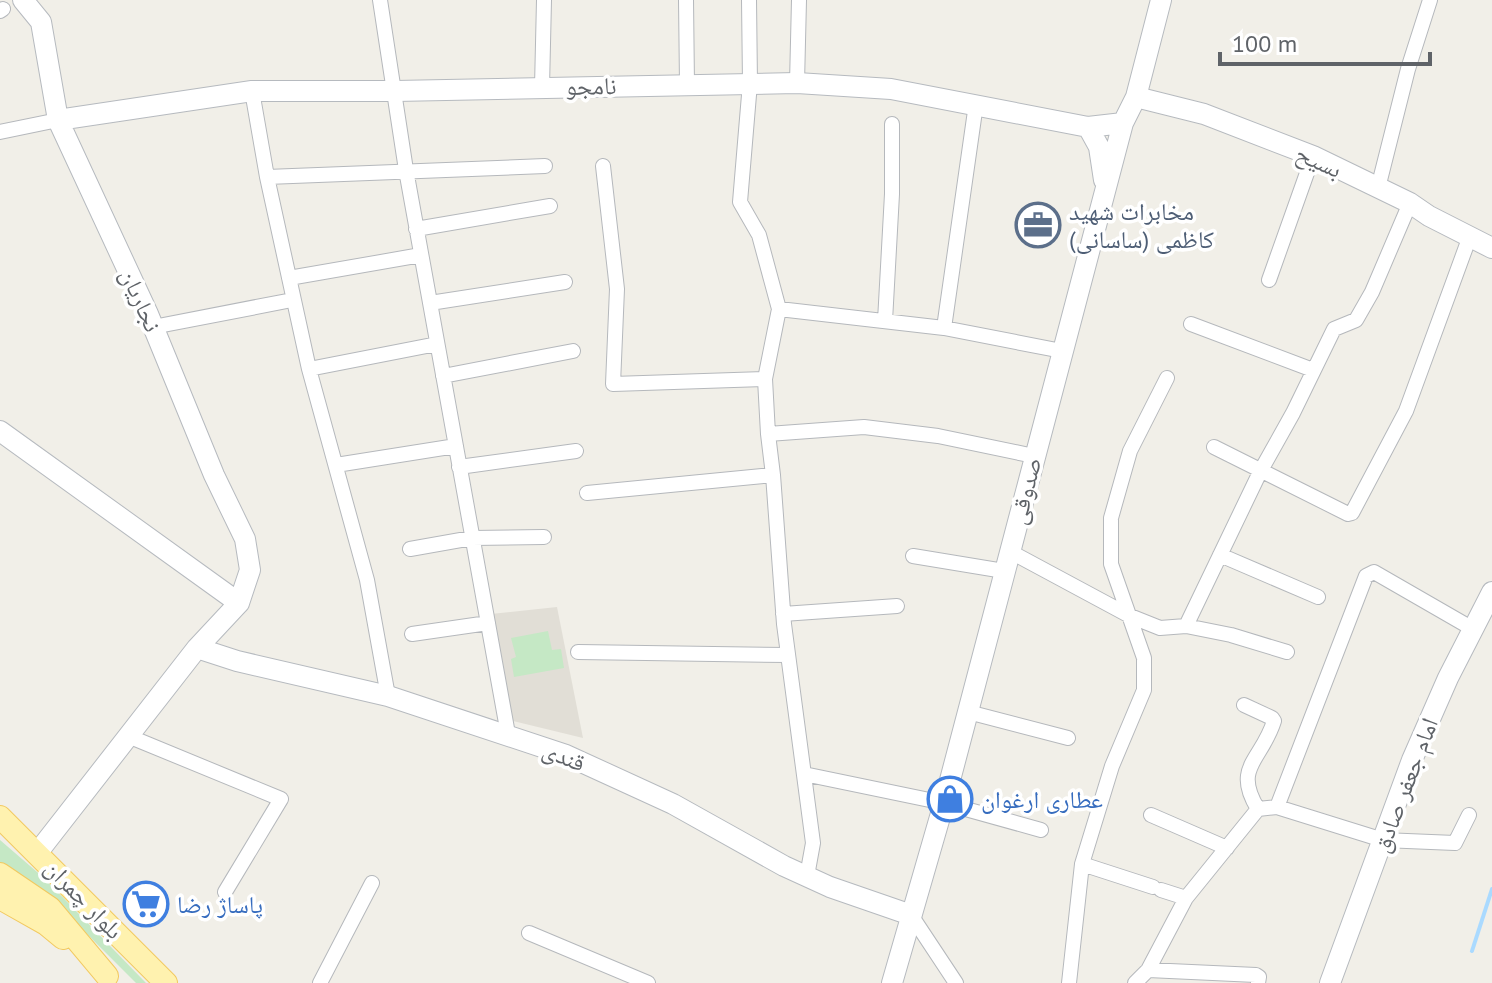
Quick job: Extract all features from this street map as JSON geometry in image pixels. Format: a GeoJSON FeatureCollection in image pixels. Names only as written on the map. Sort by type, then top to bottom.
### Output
{"type":"FeatureCollection","features":[{"type":"Feature","properties":{"kind":"main road","name":"بلوار چمران"},"geometry":{"type":"LineString","coordinates":[[1,818],[166,983]]}},
{"type":"Feature","properties":{"kind":"main road"},"geometry":{"type":"LineString","coordinates":[[0,874],[50,908],[110,980]]}},
{"type":"Feature","properties":{"kind":"main road","name":"بلوار چمران"},"geometry":{"type":"LineString","coordinates":[[0,898],[46,924],[110,980]]}},
{"type":"Feature","properties":{"kind":"street","name":"نجاریان"},"geometry":{"type":"LineString","coordinates":[[23,0],[41,22],[58,120],[245,539],[250,570],[239,603]]}},
{"type":"Feature","properties":{"kind":"street"},"geometry":{"type":"LineString","coordinates":[[380,0],[416,229],[508,734]]}},
{"type":"Feature","properties":{"kind":"street"},"geometry":{"type":"LineString","coordinates":[[542,87],[544,0]]}},
{"type":"Feature","properties":{"kind":"street"},"geometry":{"type":"LineString","coordinates":[[686,0],[687,84]]}},
{"type":"Feature","properties":{"kind":"street"},"geometry":{"type":"LineString","coordinates":[[749,0],[750,83],[740,202],[759,235],[779,309],[765,379],[783,614],[813,843],[807,876]]}},
{"type":"Feature","properties":{"kind":"street"},"geometry":{"type":"LineString","coordinates":[[797,83],[799,0]]}},
{"type":"Feature","properties":{"kind":"street","name":"صدوقی"},"geometry":{"type":"LineString","coordinates":[[892,983],[944,803],[1123,123],[1136,97],[1161,0]]}},
{"type":"Feature","properties":{"kind":"street"},"geometry":{"type":"LineString","coordinates":[[1378,188],[1408,69],[1430,0]]}},
{"type":"Feature","properties":{"kind":"street","name":"نامجو"},"geometry":{"type":"LineString","coordinates":[[58,120],[252,91],[797,83],[891,89],[1088,127],[1123,123]]}},
{"type":"Feature","properties":{"kind":"street"},"geometry":{"type":"LineString","coordinates":[[252,91],[267,177],[309,369],[367,580],[388,696]]}},
{"type":"Feature","properties":{"kind":"street","name":"بسیح"},"geometry":{"type":"LineString","coordinates":[[1136,97],[1204,114],[1313,156],[1410,203],[1492,248]]}},
{"type":"Feature","properties":{"kind":"street"},"geometry":{"type":"LineString","coordinates":[[944,328],[976,104]]}},
{"type":"Feature","properties":{"kind":"street"},"geometry":{"type":"LineString","coordinates":[[0,132],[58,120]]}},
{"type":"Feature","properties":{"kind":"street"},"geometry":{"type":"LineString","coordinates":[[885,321],[892,194],[892,124]]}},
{"type":"Feature","properties":{"kind":"street"},"geometry":{"type":"LineString","coordinates":[[1088,127],[1099,147],[1105,189]]}},
{"type":"Feature","properties":{"kind":"street"},"geometry":{"type":"LineString","coordinates":[[1269,280],[1313,156]]}},
{"type":"Feature","properties":{"kind":"street"},"geometry":{"type":"LineString","coordinates":[[267,177],[545,166]]}},
{"type":"Feature","properties":{"kind":"street"},"geometry":{"type":"LineString","coordinates":[[603,166],[617,289],[613,384],[765,379]]}},
{"type":"Feature","properties":{"kind":"street"},"geometry":{"type":"LineString","coordinates":[[1186,626],[1260,472],[1334,329],[1356,320],[1372,292],[1410,203]]}},
{"type":"Feature","properties":{"kind":"street"},"geometry":{"type":"LineString","coordinates":[[416,229],[550,206]]}},
{"type":"Feature","properties":{"kind":"street"},"geometry":{"type":"LineString","coordinates":[[1214,447],[1348,514],[1355,510],[1406,411],[1470,236]]}},
{"type":"Feature","properties":{"kind":"street"},"geometry":{"type":"LineString","coordinates":[[289,278],[421,255]]}},
{"type":"Feature","properties":{"kind":"street"},"geometry":{"type":"LineString","coordinates":[[430,303],[565,282]]}},
{"type":"Feature","properties":{"kind":"street"},"geometry":{"type":"LineString","coordinates":[[153,327],[287,301]]}},
{"type":"Feature","properties":{"kind":"street"},"geometry":{"type":"LineString","coordinates":[[779,309],[944,328],[1062,351]]}},
{"type":"Feature","properties":{"kind":"street"},"geometry":{"type":"LineString","coordinates":[[1191,324],[1313,370]]}},
{"type":"Feature","properties":{"kind":"street"},"geometry":{"type":"LineString","coordinates":[[309,369],[437,344]]}},
{"type":"Feature","properties":{"kind":"street"},"geometry":{"type":"LineString","coordinates":[[443,376],[573,351]]}},
{"type":"Feature","properties":{"kind":"street"},"geometry":{"type":"LineString","coordinates":[[1069,983],[1082,864],[1112,766],[1144,690],[1144,658],[1111,564],[1111,518],[1130,451],[1167,378]]}},
{"type":"Feature","properties":{"kind":"street"},"geometry":{"type":"LineString","coordinates":[[768,434],[864,427],[938,436],[1034,456]]}},
{"type":"Feature","properties":{"kind":"street"},"geometry":{"type":"LineString","coordinates":[[0,431],[239,603],[197,648],[38,852]]}},
{"type":"Feature","properties":{"kind":"street"},"geometry":{"type":"LineString","coordinates":[[336,465],[456,446]]}},
{"type":"Feature","properties":{"kind":"street"},"geometry":{"type":"LineString","coordinates":[[459,467],[576,451]]}},
{"type":"Feature","properties":{"kind":"street"},"geometry":{"type":"LineString","coordinates":[[587,493],[773,475]]}},
{"type":"Feature","properties":{"kind":"street"},"geometry":{"type":"LineString","coordinates":[[410,549],[472,538],[544,537]]}},
{"type":"Feature","properties":{"kind":"street"},"geometry":{"type":"LineString","coordinates":[[1220,555],[1318,597]]}},
{"type":"Feature","properties":{"kind":"street"},"geometry":{"type":"LineString","coordinates":[[913,556],[1007,561],[1160,628],[1186,626],[1231,635],[1287,652]]}},
{"type":"Feature","properties":{"kind":"street"},"geometry":{"type":"LineString","coordinates":[[1277,807],[1366,576],[1374,572],[1473,629]]}},
{"type":"Feature","properties":{"kind":"street","name":"امام جعفر صادق"},"geometry":{"type":"LineString","coordinates":[[1330,983],[1418,746],[1448,678],[1492,592]]}},
{"type":"Feature","properties":{"kind":"street"},"geometry":{"type":"LineString","coordinates":[[783,614],[897,606]]}},
{"type":"Feature","properties":{"kind":"street"},"geometry":{"type":"LineString","coordinates":[[412,634],[488,623]]}},
{"type":"Feature","properties":{"kind":"street","name":"قندی"},"geometry":{"type":"LineString","coordinates":[[197,648],[237,661],[388,696],[566,755],[673,804],[807,876],[911,915]]}},
{"type":"Feature","properties":{"kind":"street"},"geometry":{"type":"LineString","coordinates":[[578,652],[788,655]]}},
{"type":"Feature","properties":{"kind":"street"},"geometry":{"type":"LineString","coordinates":[[1244,705],[1274,721],[1246,778],[1248,793],[1258,809]]}},
{"type":"Feature","properties":{"kind":"street"},"geometry":{"type":"LineString","coordinates":[[968,712],[1068,738]]}},
{"type":"Feature","properties":{"kind":"street"},"geometry":{"type":"LineString","coordinates":[[128,736],[281,799],[225,892]]}},
{"type":"Feature","properties":{"kind":"street"},"geometry":{"type":"LineString","coordinates":[[804,774],[944,803],[1041,830]]}},
{"type":"Feature","properties":{"kind":"street"},"geometry":{"type":"LineString","coordinates":[[1135,983],[1148,970],[1186,898],[1258,809],[1277,807],[1383,840],[1455,843],[1469,815]]}},
{"type":"Feature","properties":{"kind":"street"},"geometry":{"type":"LineString","coordinates":[[1151,815],[1227,848]]}},
{"type":"Feature","properties":{"kind":"street"},"geometry":{"type":"LineString","coordinates":[[1082,864],[1186,898]]}},
{"type":"Feature","properties":{"kind":"street"},"geometry":{"type":"LineString","coordinates":[[320,983],[372,883]]}},
{"type":"Feature","properties":{"kind":"street"},"geometry":{"type":"LineString","coordinates":[[911,915],[956,983]]}},
{"type":"Feature","properties":{"kind":"street"},"geometry":{"type":"LineString","coordinates":[[529,933],[648,983]]}},
{"type":"Feature","properties":{"kind":"street"},"geometry":{"type":"LineString","coordinates":[[1148,970],[1256,975],[1259,977],[1258,983]]}},
{"type":"Feature","properties":{"kind":"shaded area"},"geometry":{"type":"Polygon","coordinates":[[[557,607],[583,738],[509,720],[491,614],[557,607]]]}},
{"type":"Feature","properties":{"kind":"green space"},"geometry":{"type":"Polygon","coordinates":[[[548,631],[552,650],[561,649],[564,668],[514,677],[511,659],[516,657],[511,638],[548,631]]]}},
{"type":"Feature","properties":{"kind":"green space"},"geometry":{"type":"Polygon","coordinates":[[[0,840],[44,878],[146,983],[136,983],[44,891],[0,862],[0,840]]]}},
{"type":"Feature","properties":{"kind":"waterway"},"geometry":{"type":"LineString","coordinates":[[1472,951],[1492,889]]}},
{"type":"Feature","properties":{"kind":"place","name":"مخابرات شهید کاظمی (ساسانی)"},"geometry":{"type":"Point","coordinates":[1038,225]}},
{"type":"Feature","properties":{"kind":"place","name":"عطاری ارغوان"},"geometry":{"type":"Point","coordinates":[950,799]}},
{"type":"Feature","properties":{"kind":"place","name":"پاساژ رضا"},"geometry":{"type":"Point","coordinates":[146,904]}}]}
